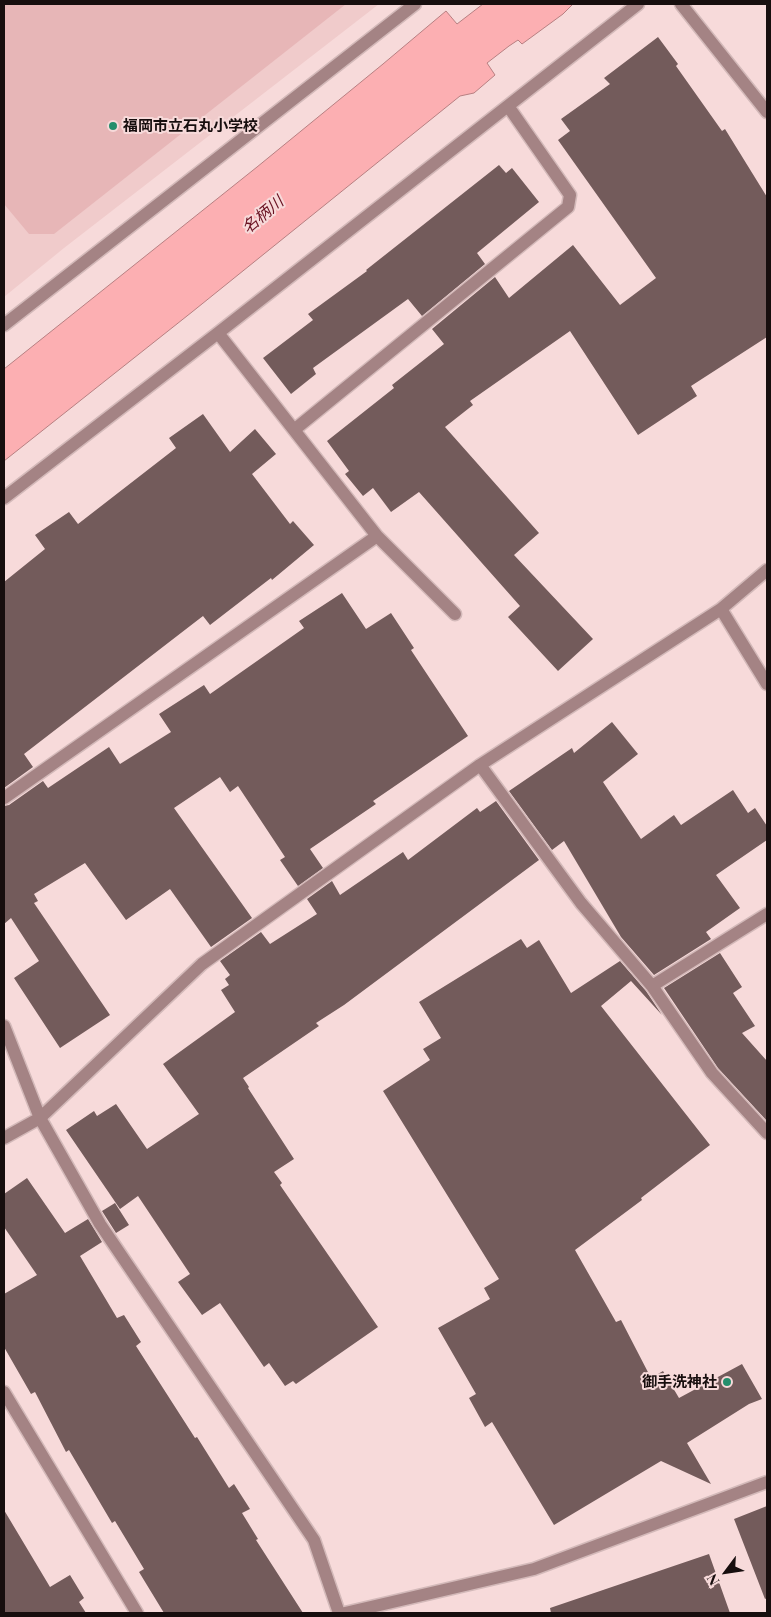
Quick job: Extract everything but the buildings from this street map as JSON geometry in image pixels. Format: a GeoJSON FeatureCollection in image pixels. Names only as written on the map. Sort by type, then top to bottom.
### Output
{"type":"FeatureCollection","features":[{"type":"Feature","properties":{"kind":"street"},"geometry":{"type":"LineString","coordinates":[[4,325],[415,4]]}},
{"type":"Feature","properties":{"kind":"street"},"geometry":{"type":"LineString","coordinates":[[4,498],[638,4]]}},
{"type":"Feature","properties":{"kind":"street"},"geometry":{"type":"LineString","coordinates":[[681,4],[767,112]]}},
{"type":"Feature","properties":{"kind":"street"},"geometry":{"type":"LineString","coordinates":[[294,430],[568,207],[570,195],[508,106]]}},
{"type":"Feature","properties":{"kind":"street"},"geometry":{"type":"LineString","coordinates":[[218,333],[377,536],[455,614]]}},
{"type":"Feature","properties":{"kind":"street"},"geometry":{"type":"LineString","coordinates":[[4,798],[377,536]]}},
{"type":"Feature","properties":{"kind":"street"},"geometry":{"type":"LineString","coordinates":[[4,1138],[40,1118],[202,964],[480,765],[721,609],[767,570]]}},
{"type":"Feature","properties":{"kind":"street"},"geometry":{"type":"LineString","coordinates":[[721,609],[767,684]]}},
{"type":"Feature","properties":{"kind":"street"},"geometry":{"type":"LineString","coordinates":[[480,765],[581,903],[652,986],[712,1073],[767,1133]]}},
{"type":"Feature","properties":{"kind":"street"},"geometry":{"type":"LineString","coordinates":[[652,986],[767,914]]}},
{"type":"Feature","properties":{"kind":"street"},"geometry":{"type":"LineString","coordinates":[[4,1026],[40,1118],[100,1224],[314,1540],[339,1613]]}},
{"type":"Feature","properties":{"kind":"street"},"geometry":{"type":"LineString","coordinates":[[4,1392],[137,1613]]}},
{"type":"Feature","properties":{"kind":"street"},"geometry":{"type":"LineString","coordinates":[[346,1613],[534,1569],[767,1482]]}},
{"type":"Feature","properties":{"kind":"shaded area","name":"福岡市立石丸小学校"},"geometry":{"type":"Polygon","coordinates":[[[4,4],[379,4],[64,248],[4,297],[4,4]]]}},
{"type":"Feature","properties":{"kind":"shaded area","name":"福岡市立石丸小学校"},"geometry":{"type":"Polygon","coordinates":[[[4,4],[346,4],[54,234],[29,234],[4,204],[4,4]]]}},
{"type":"Feature","properties":{"kind":"water","name":"名柄川"},"geometry":{"type":"Polygon","coordinates":[[[483,4],[573,4],[563,14],[522,44],[518,40],[487,63],[495,75],[474,93],[460,96],[4,461],[4,369],[257,167],[446,11],[457,24],[483,4]]]}},
{"type":"Feature","properties":{"kind":"place","name":"福岡市立石丸小学校"},"geometry":{"type":"Point","coordinates":[113,126]}},
{"type":"Feature","properties":{"kind":"place","name":"御手洗神社"},"geometry":{"type":"Point","coordinates":[727,1382]}}]}
